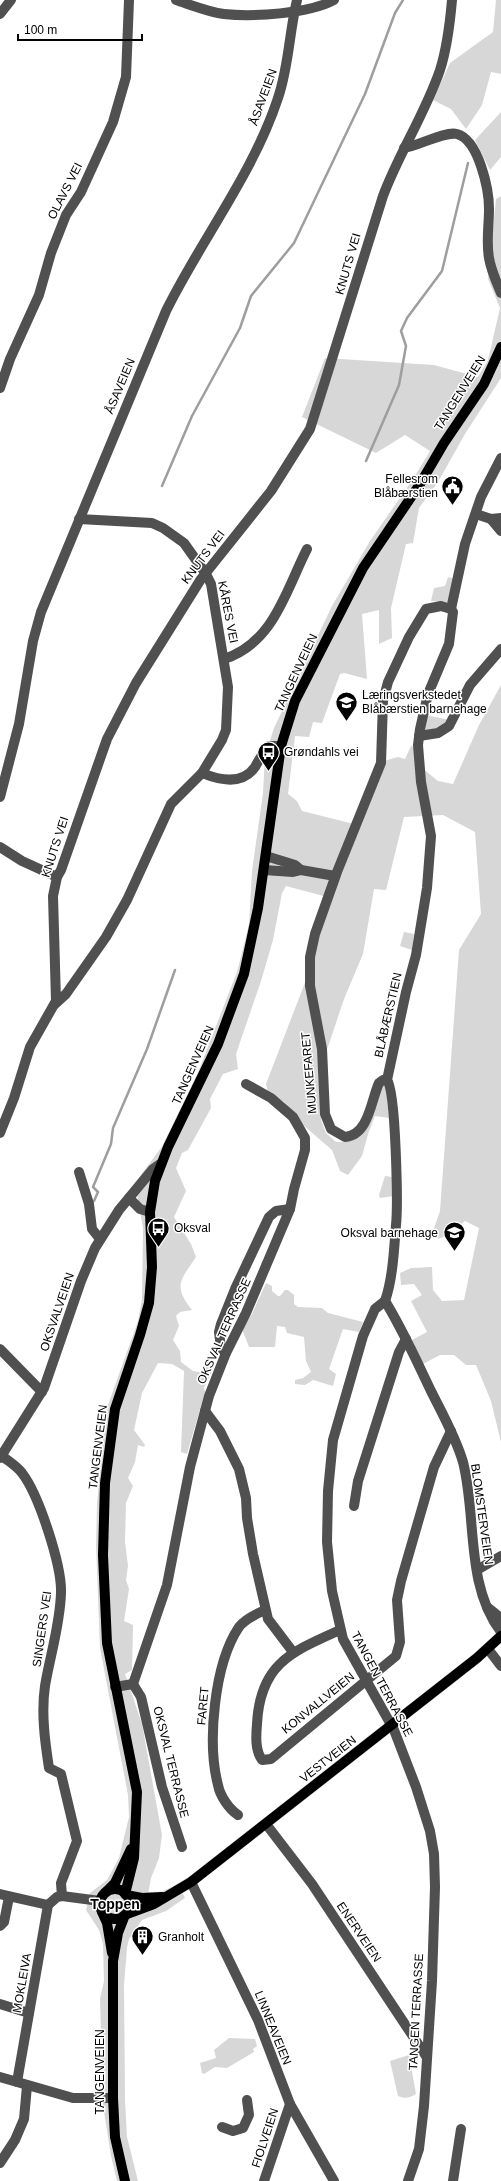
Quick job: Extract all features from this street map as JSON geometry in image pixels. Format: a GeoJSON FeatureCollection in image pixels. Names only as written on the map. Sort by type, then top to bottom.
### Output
{"type":"FeatureCollection","features":[{"type":"Feature","properties":{"kind":"main road","name":"TANGENVEIEN"},"geometry":{"type":"LineString","coordinates":[[126,1894],[134,1858],[134,1841],[138,1811],[135,1772],[115,1687],[107,1643],[103,1541],[105,1483],[114,1409],[140,1335],[149,1302],[152,1267],[150,1212],[153,1189],[160,1164],[208,1068],[236,996],[249,955],[264,870],[280,746],[295,701],[363,568],[420,484],[444,442],[484,384],[501,347]]}},
{"type":"Feature","properties":{"kind":"main road","name":"VESTVEIEN"},"geometry":{"type":"LineString","coordinates":[[126,1914],[142,1909],[191,1882],[391,1726],[488,1649],[501,1636]]}},
{"type":"Feature","properties":{"kind":"main road","name":"TANGENVEIEN"},"geometry":{"type":"LineString","coordinates":[[106,1892],[114,1883],[134,1841]]}},
{"type":"Feature","properties":{"kind":"main road"},"geometry":{"type":"LineString","coordinates":[[115,1889],[126,1894],[130,1905],[126,1914],[113,1919],[101,1906],[106,1892],[115,1889]]}},
{"type":"Feature","properties":{"kind":"main road","name":"VESTVEIEN"},"geometry":{"type":"LineString","coordinates":[[126,1894],[142,1898],[166,1897]]}},
{"type":"Feature","properties":{"kind":"main road","name":"TANGENVEIEN"},"geometry":{"type":"LineString","coordinates":[[101,1906],[107,1923],[113,1961],[113,2098],[115,2137],[125,2181]]}},
{"type":"Feature","properties":{"kind":"main road","name":"TANGENVEIEN"},"geometry":{"type":"LineString","coordinates":[[113,1961],[118,1933],[126,1914]]}},
{"type":"Feature","properties":{"kind":"street"},"geometry":{"type":"LineString","coordinates":[[0,14],[11,0]]}},
{"type":"Feature","properties":{"kind":"street","name":"OLAVS VEI"},"geometry":{"type":"LineString","coordinates":[[0,388],[3,369],[39,295],[51,253],[66,215],[81,192],[113,122],[126,77],[129,0]]}},
{"type":"Feature","properties":{"kind":"street"},"geometry":{"type":"LineString","coordinates":[[176,0],[223,14],[245,15],[294,11],[320,7],[334,0]]}},
{"type":"Feature","properties":{"kind":"street","name":"ÅSAVEIEN"},"geometry":{"type":"LineString","coordinates":[[0,797],[19,724],[35,630],[79,519],[166,311],[180,283],[253,156],[267,125],[287,69],[288,42],[297,0]]}},
{"type":"Feature","properties":{"kind":"street","name":"KNUTS VEI"},"geometry":{"type":"LineString","coordinates":[[0,1133],[16,1092],[30,1047],[55,1004],[57,989],[53,896],[57,877],[61,870],[107,739],[120,711],[169,629],[206,574],[271,491],[310,429],[394,165],[427,103],[441,68],[451,18],[452,0]]}},
{"type":"Feature","properties":{"kind":"street"},"geometry":{"type":"LineString","coordinates":[[404,148],[420,145],[445,135],[454,134],[464,138],[473,147],[487,190],[489,259],[501,293]]}},
{"type":"Feature","properties":{"kind":"street","name":"BLÅBÆRSTIEN"},"geometry":{"type":"LineString","coordinates":[[385,1301],[396,1224],[394,1128],[391,1086],[387,1080],[404,999],[416,955],[427,888],[431,836],[421,782],[418,745],[419,736],[428,694],[449,644],[452,618],[451,609],[465,544],[485,488],[501,458]]}},
{"type":"Feature","properties":{"kind":"street"},"geometry":{"type":"LineString","coordinates":[[476,514],[496,519],[501,531]]}},
{"type":"Feature","properties":{"kind":"street","name":"KÅRES VEI"},"geometry":{"type":"LineString","coordinates":[[79,519],[152,524],[163,528],[184,543],[206,574],[211,584],[228,692],[226,730],[222,740],[202,773]]}},
{"type":"Feature","properties":{"kind":"street"},"geometry":{"type":"LineString","coordinates":[[224,660],[252,645],[270,624],[308,549]]}},
{"type":"Feature","properties":{"kind":"street","name":"MUNKEFARET"},"geometry":{"type":"LineString","coordinates":[[387,1080],[383,1080],[379,1083],[367,1118],[355,1133],[345,1137],[331,1129],[325,1114],[322,1049],[312,998],[309,973],[315,934],[335,876],[381,763],[383,701],[388,682],[409,637],[426,609],[441,606],[451,609]]}},
{"type":"Feature","properties":{"kind":"street"},"geometry":{"type":"LineString","coordinates":[[419,736],[438,734],[449,726],[470,685],[501,649]]}},
{"type":"Feature","properties":{"kind":"street"},"geometry":{"type":"LineString","coordinates":[[55,1004],[66,994],[118,918],[171,804],[202,773],[218,780],[238,778],[252,771],[269,746],[280,746]]}},
{"type":"Feature","properties":{"kind":"street"},"geometry":{"type":"LineString","coordinates":[[0,847],[22,861],[57,877]]}},
{"type":"Feature","properties":{"kind":"street"},"geometry":{"type":"LineString","coordinates":[[266,856],[295,865],[301,870]]}},
{"type":"Feature","properties":{"kind":"street"},"geometry":{"type":"LineString","coordinates":[[264,870],[293,872],[301,870],[335,876]]}},
{"type":"Feature","properties":{"kind":"street","name":"OKSVAL TERRASSE"},"geometry":{"type":"LineString","coordinates":[[182,1847],[162,1787],[141,1697],[133,1684],[167,1585],[190,1467],[205,1412],[226,1353],[246,1313],[290,1210],[294,1189],[305,1150],[305,1138],[299,1124],[287,1110],[271,1098],[246,1084]]}},
{"type":"Feature","properties":{"kind":"street","name":"OKSVALVEIEN"},"geometry":{"type":"LineString","coordinates":[[1,1457],[48,1380],[81,1281],[100,1238],[129,1198],[153,1169],[160,1164]]}},
{"type":"Feature","properties":{"kind":"street"},"geometry":{"type":"LineString","coordinates":[[79,1172],[89,1204],[92,1229],[100,1238]]}},
{"type":"Feature","properties":{"kind":"street"},"geometry":{"type":"LineString","coordinates":[[129,1198],[140,1209],[150,1212]]}},
{"type":"Feature","properties":{"kind":"street"},"geometry":{"type":"LineString","coordinates":[[226,1353],[221,1348],[219,1332],[235,1289],[269,1217],[276,1212],[290,1210]]}},
{"type":"Feature","properties":{"kind":"street","name":"BLOMSTERVEIEN"},"geometry":{"type":"LineString","coordinates":[[385,1301],[406,1339],[451,1431],[462,1461],[466,1477],[477,1570],[490,1619],[501,1632]]}},
{"type":"Feature","properties":{"kind":"street","name":"TANGEN TERRASSE"},"geometry":{"type":"LineString","coordinates":[[385,1301],[375,1308],[363,1336],[333,1440],[328,1491],[327,1542],[332,1591],[340,1630],[365,1682],[391,1726],[416,1787],[430,1830],[434,1854],[435,1887],[432,1981],[424,2106],[419,2149],[408,2181]]}},
{"type":"Feature","properties":{"kind":"street"},"geometry":{"type":"LineString","coordinates":[[354,1506],[358,1481],[399,1352],[406,1339]]}},
{"type":"Feature","properties":{"kind":"street"},"geometry":{"type":"LineString","coordinates":[[0,1349],[42,1392]]}},
{"type":"Feature","properties":{"kind":"street"},"geometry":{"type":"LineString","coordinates":[[205,1412],[220,1431],[231,1450],[244,1485],[247,1518],[264,1610],[268,1619],[293,1652]]}},
{"type":"Feature","properties":{"kind":"street","name":"KONVALLVEIEN"},"geometry":{"type":"LineString","coordinates":[[340,1630],[293,1652],[272,1672],[260,1699],[256,1741],[262,1760],[271,1759],[393,1660],[399,1649],[397,1600],[401,1581],[434,1467],[451,1431]]}},
{"type":"Feature","properties":{"kind":"street","name":"SINGERS VEI"},"geometry":{"type":"LineString","coordinates":[[1,1457],[17,1467],[26,1479],[49,1530],[61,1592],[60,1612],[45,1686],[44,1719],[49,1768],[54,1769],[61,1774],[76,1841],[61,1883],[62,1896]]}},
{"type":"Feature","properties":{"kind":"street"},"geometry":{"type":"LineString","coordinates":[[477,1570],[501,1556]]}},
{"type":"Feature","properties":{"kind":"street"},"geometry":{"type":"LineString","coordinates":[[487,1607],[501,1618]]}},
{"type":"Feature","properties":{"kind":"street","name":"FARET"},"geometry":{"type":"LineString","coordinates":[[238,1815],[232,1810],[218,1786],[214,1733],[216,1697],[222,1668],[238,1630],[248,1619],[264,1610]]}},
{"type":"Feature","properties":{"kind":"street"},"geometry":{"type":"LineString","coordinates":[[488,1649],[501,1666]]}},
{"type":"Feature","properties":{"kind":"street"},"geometry":{"type":"LineString","coordinates":[[115,1687],[133,1684]]}},
{"type":"Feature","properties":{"kind":"street","name":"ENERVEIEN"},"geometry":{"type":"LineString","coordinates":[[266,1824],[312,1884],[426,2056]]}},
{"type":"Feature","properties":{"kind":"street","name":"LINNEAVEIEN"},"geometry":{"type":"LineString","coordinates":[[191,1882],[258,2020],[290,2104],[334,2181]]}},
{"type":"Feature","properties":{"kind":"street"},"geometry":{"type":"LineString","coordinates":[[0,1926],[4,1922],[5,1895],[48,1904],[57,1897],[62,1896],[101,1906]]}},
{"type":"Feature","properties":{"kind":"street","name":"MOKLEIVA"},"geometry":{"type":"LineString","coordinates":[[17,2082],[48,1904]]}},
{"type":"Feature","properties":{"kind":"street"},"geometry":{"type":"LineString","coordinates":[[0,2004],[29,2013]]}},
{"type":"Feature","properties":{"kind":"street"},"geometry":{"type":"LineString","coordinates":[[0,2078],[73,2098],[113,2098]]}},
{"type":"Feature","properties":{"kind":"street"},"geometry":{"type":"LineString","coordinates":[[0,2163],[15,2140],[24,2119],[28,2086]]}},
{"type":"Feature","properties":{"kind":"street"},"geometry":{"type":"LineString","coordinates":[[222,2127],[232,2132],[243,2128],[249,2115],[247,2100]]}},
{"type":"Feature","properties":{"kind":"street","name":"FIOLVEIEN"},"geometry":{"type":"LineString","coordinates":[[264,2181],[290,2104]]}},
{"type":"Feature","properties":{"kind":"street"},"geometry":{"type":"LineString","coordinates":[[453,2181],[461,2129]]}},
{"type":"Feature","properties":{"kind":"shaded area"},"geometry":{"type":"Polygon","coordinates":[[[496,0],[501,0],[501,74],[491,72],[482,105],[466,129],[451,109],[433,100],[450,63],[493,32],[496,0]]]}},
{"type":"Feature","properties":{"kind":"shaded area"},"geometry":{"type":"Polygon","coordinates":[[[501,112],[501,157],[490,170],[475,140],[501,112]]]}},
{"type":"Feature","properties":{"kind":"shaded area"},"geometry":{"type":"Polygon","coordinates":[[[501,196],[501,378],[465,434],[438,482],[419,508],[413,543],[406,544],[391,608],[392,638],[379,644],[379,610],[362,614],[367,679],[344,673],[340,674],[322,723],[313,722],[309,737],[295,736],[288,794],[297,801],[302,811],[358,825],[384,761],[398,757],[405,759],[411,746],[415,747],[416,763],[438,781],[453,784],[479,725],[501,685],[501,1442],[491,1401],[476,1365],[466,1365],[454,1355],[440,1355],[423,1364],[412,1340],[427,1332],[411,1301],[422,1295],[414,1284],[401,1285],[400,1273],[411,1268],[432,1267],[433,1290],[442,1301],[464,1300],[479,1228],[465,1221],[446,1236],[438,1239],[433,1231],[440,1211],[459,950],[481,914],[475,832],[443,815],[404,817],[386,890],[374,889],[363,954],[344,999],[329,1044],[318,1069],[321,1120],[326,1133],[336,1142],[356,1138],[362,1133],[371,1117],[379,1088],[384,1085],[386,1086],[389,1118],[375,1116],[362,1156],[348,1175],[340,1171],[332,1150],[303,1125],[284,1102],[268,1092],[266,1084],[314,959],[316,945],[331,898],[286,886],[282,893],[273,940],[261,981],[236,1054],[238,1069],[223,1074],[210,1099],[211,1108],[188,1150],[182,1153],[176,1168],[186,1191],[174,1217],[191,1244],[196,1257],[186,1272],[181,1284],[182,1295],[192,1310],[180,1312],[176,1316],[179,1326],[173,1340],[180,1351],[181,1362],[193,1371],[200,1372],[214,1361],[215,1365],[204,1388],[205,1392],[187,1454],[181,1452],[184,1371],[172,1364],[158,1363],[142,1393],[134,1430],[145,1445],[144,1447],[138,1445],[135,1462],[128,1478],[133,1486],[126,1503],[125,1542],[128,1566],[126,1580],[129,1589],[124,1621],[133,1625],[132,1670],[125,1674],[142,1724],[162,1835],[159,1858],[151,1878],[148,1894],[159,1893],[178,1884],[185,1898],[166,1911],[142,1920],[129,1939],[124,1985],[125,2100],[127,2137],[138,2181],[117,2181],[111,2156],[103,2105],[100,1999],[104,1981],[103,1944],[99,1930],[86,1910],[90,1893],[107,1880],[119,1858],[129,1817],[128,1795],[100,1648],[96,1545],[97,1503],[108,1405],[138,1321],[142,1300],[143,1228],[135,1183],[163,1145],[197,1075],[237,972],[249,925],[252,871],[263,793],[265,756],[274,728],[332,606],[370,541],[413,479],[430,451],[405,435],[376,453],[302,417],[325,358],[434,365],[478,377],[488,360],[500,308],[488,279],[496,199],[501,196]]]}},
{"type":"Feature","properties":{"kind":"shaded area"},"geometry":{"type":"Polygon","coordinates":[[[448,577],[455,579],[449,602],[431,601],[434,588],[445,586],[448,577]]]}},
{"type":"Feature","properties":{"kind":"shaded area"},"geometry":{"type":"Polygon","coordinates":[[[425,715],[450,720],[445,726],[424,731],[425,715]]]}},
{"type":"Feature","properties":{"kind":"shaded area"},"geometry":{"type":"Polygon","coordinates":[[[404,932],[414,934],[412,950],[400,946],[404,932]]]}},
{"type":"Feature","properties":{"kind":"shaded area"},"geometry":{"type":"Polygon","coordinates":[[[385,1176],[392,1177],[394,1196],[380,1198],[379,1195],[385,1176]]]}},
{"type":"Feature","properties":{"kind":"shaded area"},"geometry":{"type":"Polygon","coordinates":[[[266,1283],[272,1286],[272,1291],[278,1296],[280,1296],[285,1290],[288,1290],[294,1295],[294,1304],[298,1307],[322,1308],[328,1313],[363,1322],[359,1332],[343,1329],[329,1369],[336,1374],[333,1386],[313,1380],[305,1385],[295,1384],[295,1380],[303,1378],[311,1372],[306,1361],[304,1337],[287,1333],[285,1327],[277,1326],[275,1347],[249,1347],[242,1329],[252,1314],[266,1283]]]}},
{"type":"Feature","properties":{"kind":"shaded area"},"geometry":{"type":"Polygon","coordinates":[[[229,2038],[255,2039],[257,2046],[253,2049],[254,2052],[227,2068],[215,2067],[204,2074],[202,2073],[200,2063],[216,2058],[214,2050],[229,2038]]]}},
{"type":"Feature","properties":{"kind":"shaded area"},"geometry":{"type":"Polygon","coordinates":[[[409,2055],[416,2094],[403,2098],[398,2096],[390,2061],[409,2055]]]}},
{"type":"Feature","properties":{"kind":"waterway"},"geometry":{"type":"LineString","coordinates":[[162,486],[192,416],[240,328],[251,296],[294,243],[365,94],[395,13],[403,0]]}},
{"type":"Feature","properties":{"kind":"waterway"},"geometry":{"type":"LineString","coordinates":[[366,461],[399,385],[406,346],[401,331],[407,318],[442,271],[468,163]]}},
{"type":"Feature","properties":{"kind":"waterway"},"geometry":{"type":"LineString","coordinates":[[94,1201],[98,1192],[93,1187],[111,1144],[113,1128],[147,1049],[175,970]]}},
{"type":"Feature","properties":{"kind":"place","name":"Fellesrom Blåbærstien"},"geometry":{"type":"Point","coordinates":[453,506]}},
{"type":"Feature","properties":{"kind":"place","name":"Læringsverkstedet Blåbærstien barnehage"},"geometry":{"type":"Point","coordinates":[347,722]}},
{"type":"Feature","properties":{"kind":"place","name":"Grøndahls vei"},"geometry":{"type":"Point","coordinates":[268,772]}},
{"type":"Feature","properties":{"kind":"place","name":"Oksval"},"geometry":{"type":"Point","coordinates":[159,1248]}},
{"type":"Feature","properties":{"kind":"place","name":"Oksval barnehage"},"geometry":{"type":"Point","coordinates":[454,1252]}},
{"type":"Feature","properties":{"kind":"place","name":"Granholt"},"geometry":{"type":"Point","coordinates":[142,1956]}},
{"type":"Feature","properties":{"kind":"district","name":"Toppen"},"geometry":{"type":"Point","coordinates":[115,1904]}}]}
